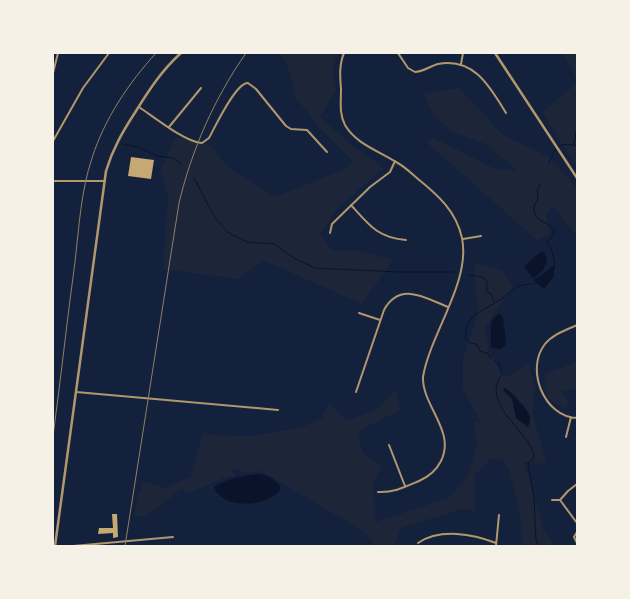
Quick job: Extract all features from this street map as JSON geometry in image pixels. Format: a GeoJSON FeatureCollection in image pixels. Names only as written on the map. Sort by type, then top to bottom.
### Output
{"type":"FeatureCollection","features":[{"type":"Feature","properties":{"kind":"street"},"geometry":{"type":"LineString","coordinates":[[53,73],[58,53]]}},
{"type":"Feature","properties":{"kind":"street"},"geometry":{"type":"LineString","coordinates":[[53,141],[83,88],[109,53]]}},
{"type":"Feature","properties":{"kind":"street"},"geometry":{"type":"LineString","coordinates":[[55,546],[104,181],[116,143],[164,70],[181,53]]}},
{"type":"Feature","properties":{"kind":"street"},"geometry":{"type":"LineString","coordinates":[[344,53],[340,74],[341,108],[344,123],[353,134],[370,148],[395,161],[443,200],[456,219],[462,239],[462,265],[423,377],[425,390],[443,433],[444,454],[439,465],[431,474],[392,491],[378,492]]}},
{"type":"Feature","properties":{"kind":"street"},"geometry":{"type":"LineString","coordinates":[[398,53],[408,68],[415,72],[439,64],[461,64],[483,78],[506,113]]}},
{"type":"Feature","properties":{"kind":"street"},"geometry":{"type":"LineString","coordinates":[[461,64],[463,53]]}},
{"type":"Feature","properties":{"kind":"street"},"geometry":{"type":"LineString","coordinates":[[494,53],[577,178]]}},
{"type":"Feature","properties":{"kind":"street"},"geometry":{"type":"LineString","coordinates":[[53,57],[57,60]]}},
{"type":"Feature","properties":{"kind":"street"},"geometry":{"type":"LineString","coordinates":[[139,107],[193,141],[204,142],[209,138],[235,92],[241,84],[248,83],[256,89],[286,126],[291,129],[309,131],[327,152]]}},
{"type":"Feature","properties":{"kind":"street"},"geometry":{"type":"LineString","coordinates":[[169,127],[201,88]]}},
{"type":"Feature","properties":{"kind":"street"},"geometry":{"type":"LineString","coordinates":[[330,233],[332,224],[351,205],[390,172],[395,161]]}},
{"type":"Feature","properties":{"kind":"street"},"geometry":{"type":"LineString","coordinates":[[53,180],[104,181]]}},
{"type":"Feature","properties":{"kind":"street"},"geometry":{"type":"LineString","coordinates":[[351,205],[372,228],[381,234],[393,239],[406,240]]}},
{"type":"Feature","properties":{"kind":"street"},"geometry":{"type":"LineString","coordinates":[[462,239],[481,236]]}},
{"type":"Feature","properties":{"kind":"street"},"geometry":{"type":"LineString","coordinates":[[356,392],[380,320],[389,302],[395,297],[404,294],[415,294],[448,306]]}},
{"type":"Feature","properties":{"kind":"street"},"geometry":{"type":"LineString","coordinates":[[359,313],[380,320]]}},
{"type":"Feature","properties":{"kind":"street"},"geometry":{"type":"LineString","coordinates":[[577,325],[549,339],[541,350],[537,365],[540,385],[547,401],[556,410],[571,417],[577,418]]}},
{"type":"Feature","properties":{"kind":"street"},"geometry":{"type":"LineString","coordinates":[[76,392],[278,410]]}},
{"type":"Feature","properties":{"kind":"street"},"geometry":{"type":"LineString","coordinates":[[566,436],[571,417]]}},
{"type":"Feature","properties":{"kind":"street"},"geometry":{"type":"LineString","coordinates":[[389,445],[405,486]]}},
{"type":"Feature","properties":{"kind":"street"},"geometry":{"type":"LineString","coordinates":[[552,500],[560,500],[577,484]]}},
{"type":"Feature","properties":{"kind":"street"},"geometry":{"type":"LineString","coordinates":[[560,500],[577,523]]}},
{"type":"Feature","properties":{"kind":"street"},"geometry":{"type":"LineString","coordinates":[[496,546],[499,515]]}},
{"type":"Feature","properties":{"kind":"street"},"geometry":{"type":"LineString","coordinates":[[577,532],[574,537],[577,543]]}},
{"type":"Feature","properties":{"kind":"street"},"geometry":{"type":"LineString","coordinates":[[418,543],[436,536],[454,534],[496,542]]}},
{"type":"Feature","properties":{"kind":"street"},"geometry":{"type":"LineString","coordinates":[[73,546],[173,537]]}},
{"type":"Feature","properties":{"kind":"shaded area"},"geometry":{"type":"Polygon","coordinates":[[[281,53],[338,53],[332,70],[336,91],[320,117],[354,147],[384,168],[338,208],[320,234],[332,251],[357,251],[393,260],[362,304],[263,260],[239,279],[163,269],[168,196],[161,170],[175,137],[211,146],[230,169],[276,197],[347,168],[353,161],[318,126],[296,98],[288,67],[281,53]]]}},
{"type":"Feature","properties":{"kind":"shaded area"},"geometry":{"type":"Polygon","coordinates":[[[561,53],[577,53],[577,78],[561,53]]]}},
{"type":"Feature","properties":{"kind":"shaded area"},"geometry":{"type":"Polygon","coordinates":[[[577,83],[577,167],[542,112],[577,83]]]}},
{"type":"Feature","properties":{"kind":"shaded area"},"geometry":{"type":"Polygon","coordinates":[[[459,88],[503,135],[549,157],[571,181],[577,189],[577,236],[552,205],[546,217],[550,234],[537,240],[427,143],[432,137],[497,170],[516,170],[486,144],[451,131],[433,115],[424,93],[459,88]]]}},
{"type":"Feature","properties":{"kind":"shaded area"},"geometry":{"type":"Polygon","coordinates":[[[544,252],[547,260],[545,266],[536,277],[533,278],[524,267],[539,253],[544,252]]]}},
{"type":"Feature","properties":{"kind":"shaded area"},"geometry":{"type":"Polygon","coordinates":[[[474,262],[503,271],[513,286],[485,328],[488,349],[505,378],[529,364],[535,389],[532,410],[546,464],[524,462],[544,530],[554,546],[522,546],[521,526],[511,478],[503,460],[491,458],[475,475],[475,511],[462,509],[401,528],[394,546],[369,546],[373,543],[363,531],[261,471],[243,473],[238,468],[232,471],[235,476],[225,477],[189,493],[182,489],[145,516],[134,516],[137,498],[144,481],[165,488],[191,476],[203,432],[208,435],[252,436],[302,427],[322,418],[328,403],[347,421],[376,409],[396,390],[400,410],[358,431],[362,452],[381,466],[373,485],[376,522],[448,498],[467,477],[477,446],[474,421],[482,424],[463,389],[463,359],[478,315],[474,262]]]}},
{"type":"Feature","properties":{"kind":"shaded area"},"geometry":{"type":"Polygon","coordinates":[[[555,264],[554,276],[544,289],[536,283],[534,279],[542,275],[555,264]]]}},
{"type":"Feature","properties":{"kind":"shaded area"},"geometry":{"type":"Polygon","coordinates":[[[499,314],[503,317],[506,344],[502,348],[498,349],[491,347],[491,328],[493,319],[499,314]]]}},
{"type":"Feature","properties":{"kind":"shaded area"},"geometry":{"type":"Polygon","coordinates":[[[577,362],[577,389],[561,391],[568,401],[567,409],[550,399],[546,393],[545,374],[577,362]]]}},
{"type":"Feature","properties":{"kind":"shaded area"},"geometry":{"type":"Polygon","coordinates":[[[505,388],[528,411],[530,422],[528,427],[516,418],[512,399],[503,390],[505,388]]]}},
{"type":"Feature","properties":{"kind":"shaded area"},"geometry":{"type":"Polygon","coordinates":[[[258,474],[272,478],[280,486],[281,489],[267,500],[248,504],[229,501],[221,496],[214,487],[230,479],[258,474]]]}},
{"type":"Feature","properties":{"kind":"building"},"geometry":{"type":"Polygon","coordinates":[[[131,157],[154,160],[151,179],[128,176],[131,157]]]}},
{"type":"Feature","properties":{"kind":"building"},"geometry":{"type":"Polygon","coordinates":[[[112,514],[117,514],[118,537],[113,538],[113,533],[98,534],[99,528],[113,528],[112,514]]]}},
{"type":"Feature","properties":{"kind":"waterway"},"geometry":{"type":"LineString","coordinates":[[574,145],[577,126]]}},
{"type":"Feature","properties":{"kind":"waterway"},"geometry":{"type":"LineString","coordinates":[[122,144],[138,147],[157,156],[173,158],[181,163]]}},
{"type":"Feature","properties":{"kind":"waterway"},"geometry":{"type":"LineString","coordinates":[[549,163],[558,146],[566,144],[577,146]]}},
{"type":"Feature","properties":{"kind":"waterway"},"geometry":{"type":"LineString","coordinates":[[194,178],[214,216],[227,232],[247,242],[274,244],[294,258],[315,268],[397,272],[454,272]]}},
{"type":"Feature","properties":{"kind":"waterway"},"geometry":{"type":"LineString","coordinates":[[541,183],[537,190],[538,198],[534,208],[535,215],[551,226],[554,230],[553,235],[547,242],[552,251],[555,264]]}},
{"type":"Feature","properties":{"kind":"waterway"},"geometry":{"type":"LineString","coordinates":[[469,275],[483,277],[488,283],[486,284],[488,288],[486,291],[491,294],[494,302]]}},
{"type":"Feature","properties":{"kind":"waterway"},"geometry":{"type":"LineString","coordinates":[[491,359],[489,354],[480,351],[476,344],[470,343],[465,338],[467,325],[474,315],[500,300],[518,286],[536,283]]}},
{"type":"Feature","properties":{"kind":"waterway"},"geometry":{"type":"LineString","coordinates":[[494,361],[499,363],[502,374],[497,385],[497,396],[501,406],[530,445],[534,455],[534,458],[528,463],[534,498],[536,540],[538,546]]}},
{"type":"Feature","properties":{"kind":"railway"},"geometry":{"type":"LineString","coordinates":[[53,436],[81,209],[88,171],[97,143],[118,102],[156,53]]}},
{"type":"Feature","properties":{"kind":"railway"},"geometry":{"type":"LineString","coordinates":[[125,546],[179,203],[190,163],[205,125],[234,70],[246,53]]}}]}
